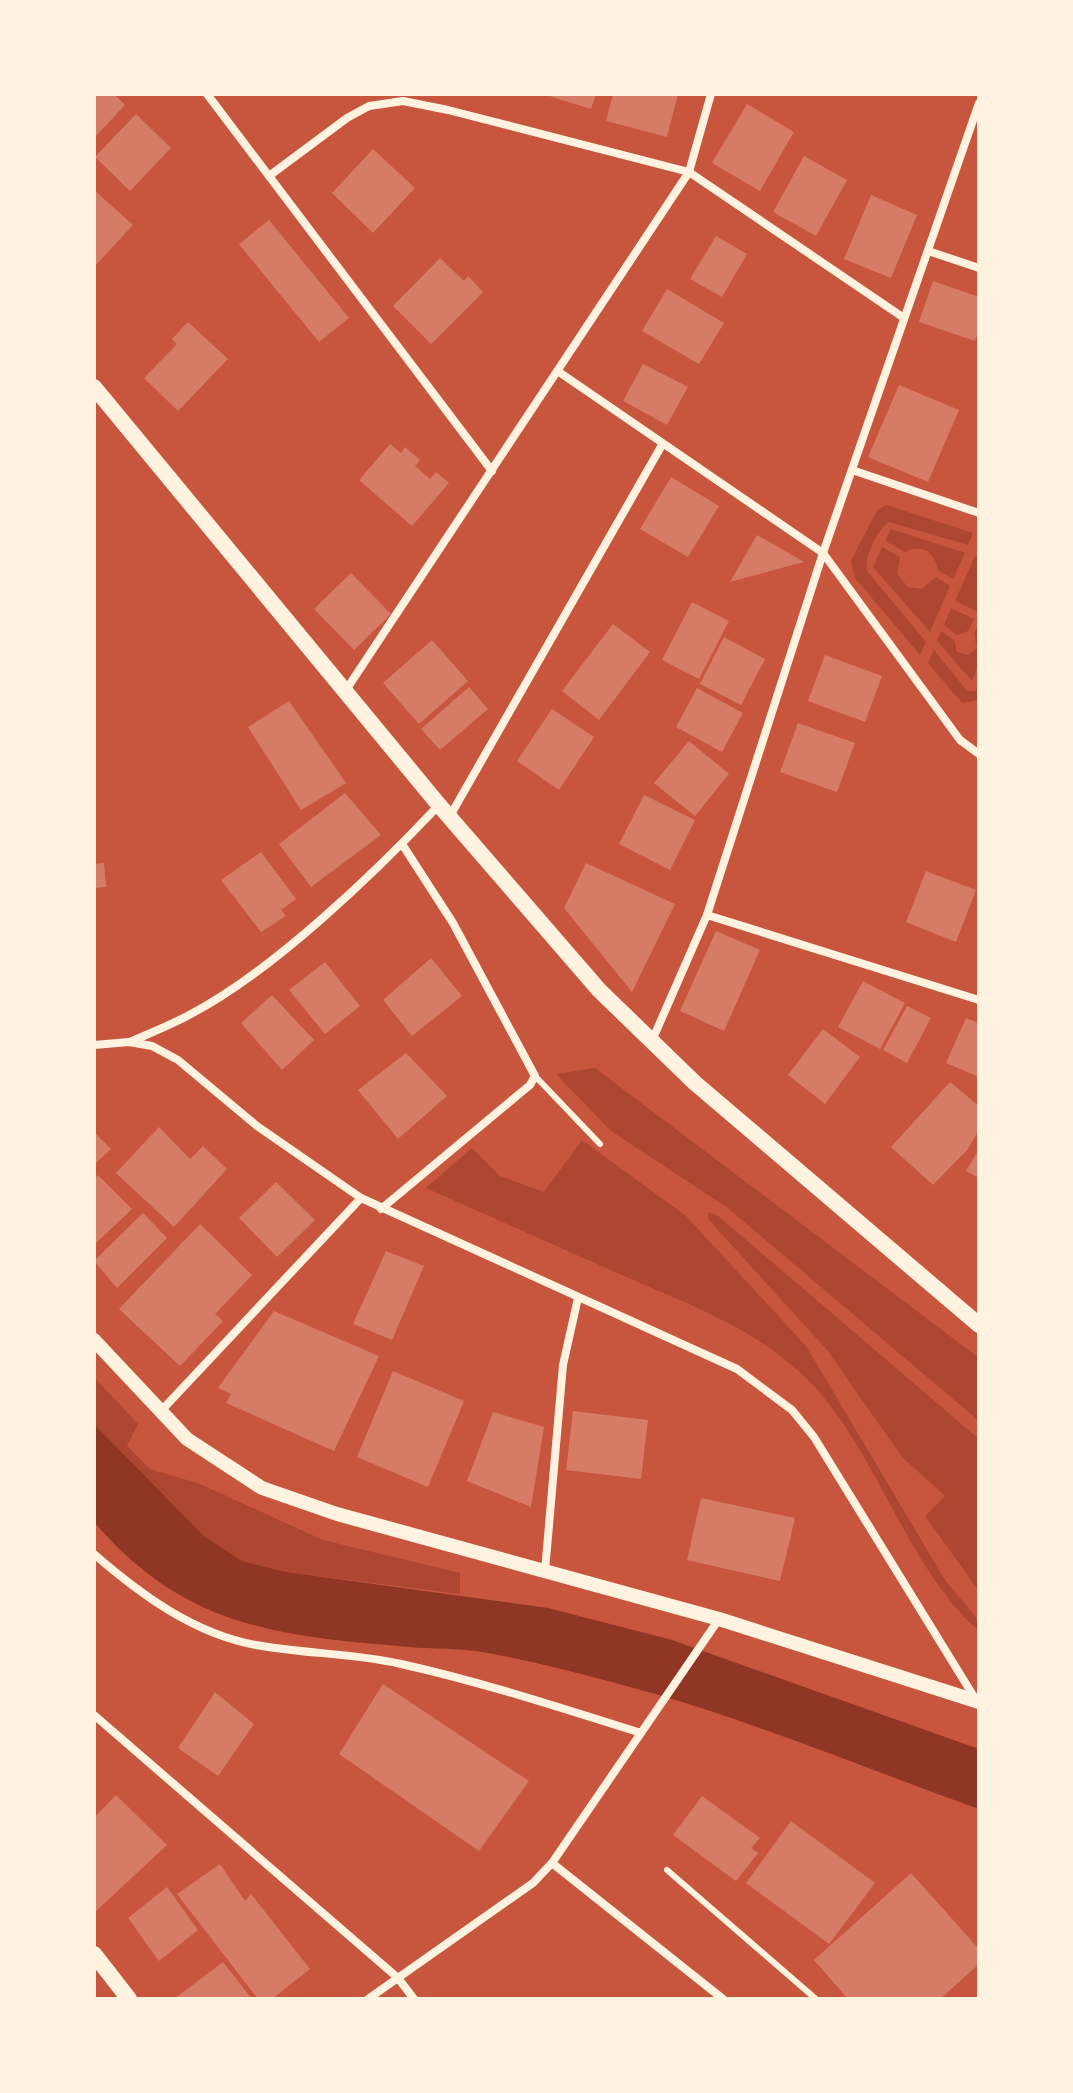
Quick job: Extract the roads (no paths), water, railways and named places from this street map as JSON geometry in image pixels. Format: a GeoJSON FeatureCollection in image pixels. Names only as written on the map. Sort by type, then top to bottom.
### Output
{"type":"FeatureCollection","features":[{"type":"Feature","properties":{"kind":"main road"},"geometry":{"type":"LineString","coordinates":[[94,387],[444,811],[651,1044],[979,1325]]}},
{"type":"Feature","properties":{"kind":"main road"},"geometry":{"type":"LineString","coordinates":[[94,1954],[129,1999]]}},
{"type":"Feature","properties":{"kind":"street"},"geometry":{"type":"LineString","coordinates":[[207,94],[492,471]]}},
{"type":"Feature","properties":{"kind":"street"},"geometry":{"type":"LineString","coordinates":[[346,690],[689,172],[711,94]]}},
{"type":"Feature","properties":{"kind":"street"},"geometry":{"type":"LineString","coordinates":[[269,176],[347,118],[369,106],[403,101],[689,172],[904,318]]}},
{"type":"Feature","properties":{"kind":"street"},"geometry":{"type":"LineString","coordinates":[[651,1044],[707,915],[823,553],[979,103]]}},
{"type":"Feature","properties":{"kind":"street"},"geometry":{"type":"LineString","coordinates":[[928,251],[979,268]]}},
{"type":"Feature","properties":{"kind":"street"},"geometry":{"type":"LineString","coordinates":[[559,372],[823,553],[960,740],[979,754]]}},
{"type":"Feature","properties":{"kind":"street"},"geometry":{"type":"LineString","coordinates":[[129,1042],[192,1014],[238,983],[444,811],[662,445]]}},
{"type":"Feature","properties":{"kind":"street"},"geometry":{"type":"LineString","coordinates":[[852,470],[979,513]]}},
{"type":"Feature","properties":{"kind":"street"},"geometry":{"type":"LineString","coordinates":[[381,1209],[530,1085],[535,1076],[453,923],[402,844]]}},
{"type":"Feature","properties":{"kind":"street"},"geometry":{"type":"LineString","coordinates":[[707,915],[979,1000]]}},
{"type":"Feature","properties":{"kind":"street"},"geometry":{"type":"LineString","coordinates":[[94,1045],[129,1042],[152,1046],[178,1060],[257,1126],[361,1198],[725,1363],[792,1410],[814,1437],[978,1701]]}},
{"type":"Feature","properties":{"kind":"street"},"geometry":{"type":"LineString","coordinates":[[160,1412],[361,1198]]}},
{"type":"Feature","properties":{"kind":"street"},"geometry":{"type":"LineString","coordinates":[[545,1571],[563,1365],[578,1298]]}},
{"type":"Feature","properties":{"kind":"street"},"geometry":{"type":"LineString","coordinates":[[94,1340],[160,1412],[212,1458],[262,1488],[337,1514],[719,1619],[978,1701]]}},
{"type":"Feature","properties":{"kind":"street"},"geometry":{"type":"LineString","coordinates":[[94,1554],[155,1601],[219,1634],[254,1645],[411,1666],[484,1684],[641,1733]]}},
{"type":"Feature","properties":{"kind":"street"},"geometry":{"type":"LineString","coordinates":[[368,1999],[512,1900],[552,1863],[719,1619]]}},
{"type":"Feature","properties":{"kind":"street"},"geometry":{"type":"LineString","coordinates":[[94,1715],[398,1978],[414,1999]]}},
{"type":"Feature","properties":{"kind":"street"},"geometry":{"type":"LineString","coordinates":[[552,1863],[723,1999]]}},
{"type":"Feature","properties":{"kind":"lane"},"geometry":{"type":"LineString","coordinates":[[535,1076],[600,1144]]}},
{"type":"Feature","properties":{"kind":"lane"},"geometry":{"type":"LineString","coordinates":[[667,1870],[816,1999]]}}]}
